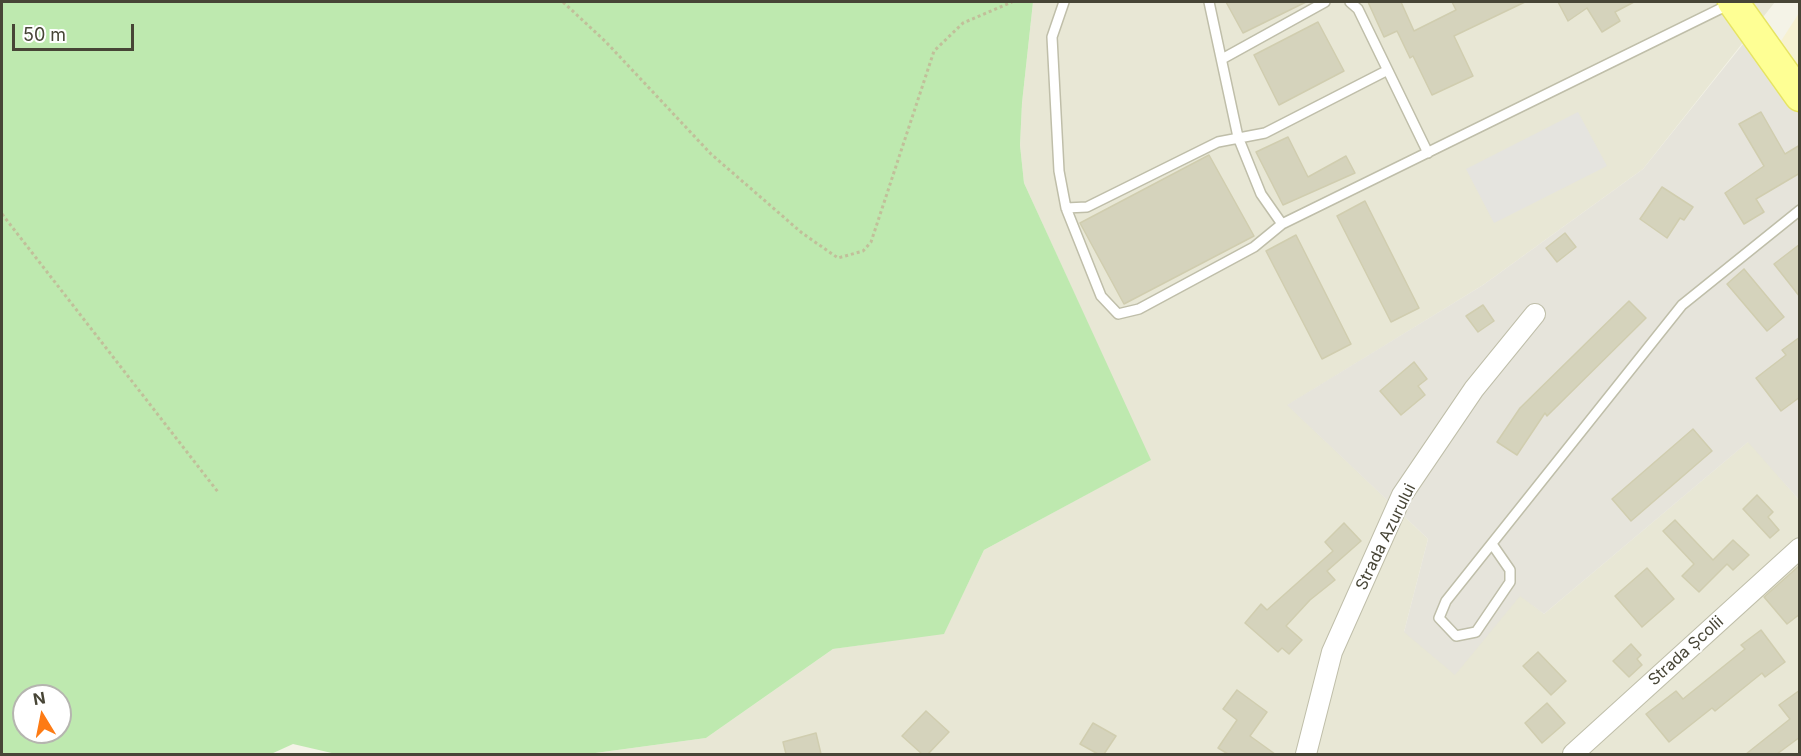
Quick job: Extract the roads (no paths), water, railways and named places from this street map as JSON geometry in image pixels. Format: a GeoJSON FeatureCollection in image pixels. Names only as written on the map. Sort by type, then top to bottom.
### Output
{"type":"FeatureCollection","features":[{"type":"Feature","properties":{"kind":"main road"},"geometry":{"type":"LineString","coordinates":[[1733,2],[1800,96]]}},
{"type":"Feature","properties":{"kind":"street","name":"Strada Azurului"},"geometry":{"type":"LineString","coordinates":[[1306,754],[1332,652],[1402,495],[1474,389],[1535,314]]}},
{"type":"Feature","properties":{"kind":"street","name":"Strada Școlii"},"geometry":{"type":"LineString","coordinates":[[1573,754],[1800,548]]}},
{"type":"Feature","properties":{"kind":"lane"},"geometry":{"type":"LineString","coordinates":[[1064,2],[1052,37],[1059,171],[1066,208],[1101,296],[1118,314],[1139,309],[1243,253],[1277,231],[1282,224],[1733,2]]}},
{"type":"Feature","properties":{"kind":"lane"},"geometry":{"type":"LineString","coordinates":[[1209,2],[1238,137],[1262,194],[1282,224]]}},
{"type":"Feature","properties":{"kind":"lane"},"geometry":{"type":"LineString","coordinates":[[1222,60],[1325,2]]}},
{"type":"Feature","properties":{"kind":"lane"},"geometry":{"type":"LineString","coordinates":[[1350,2],[1358,9],[1386,71],[1428,153]]}},
{"type":"Feature","properties":{"kind":"lane"},"geometry":{"type":"LineString","coordinates":[[1066,208],[1087,207],[1218,142],[1265,133],[1386,71]]}},
{"type":"Feature","properties":{"kind":"lane"},"geometry":{"type":"LineString","coordinates":[[1492,544],[1510,570],[1510,582],[1476,632],[1456,636],[1439,618],[1446,601],[1683,304],[1800,210]]}}]}
